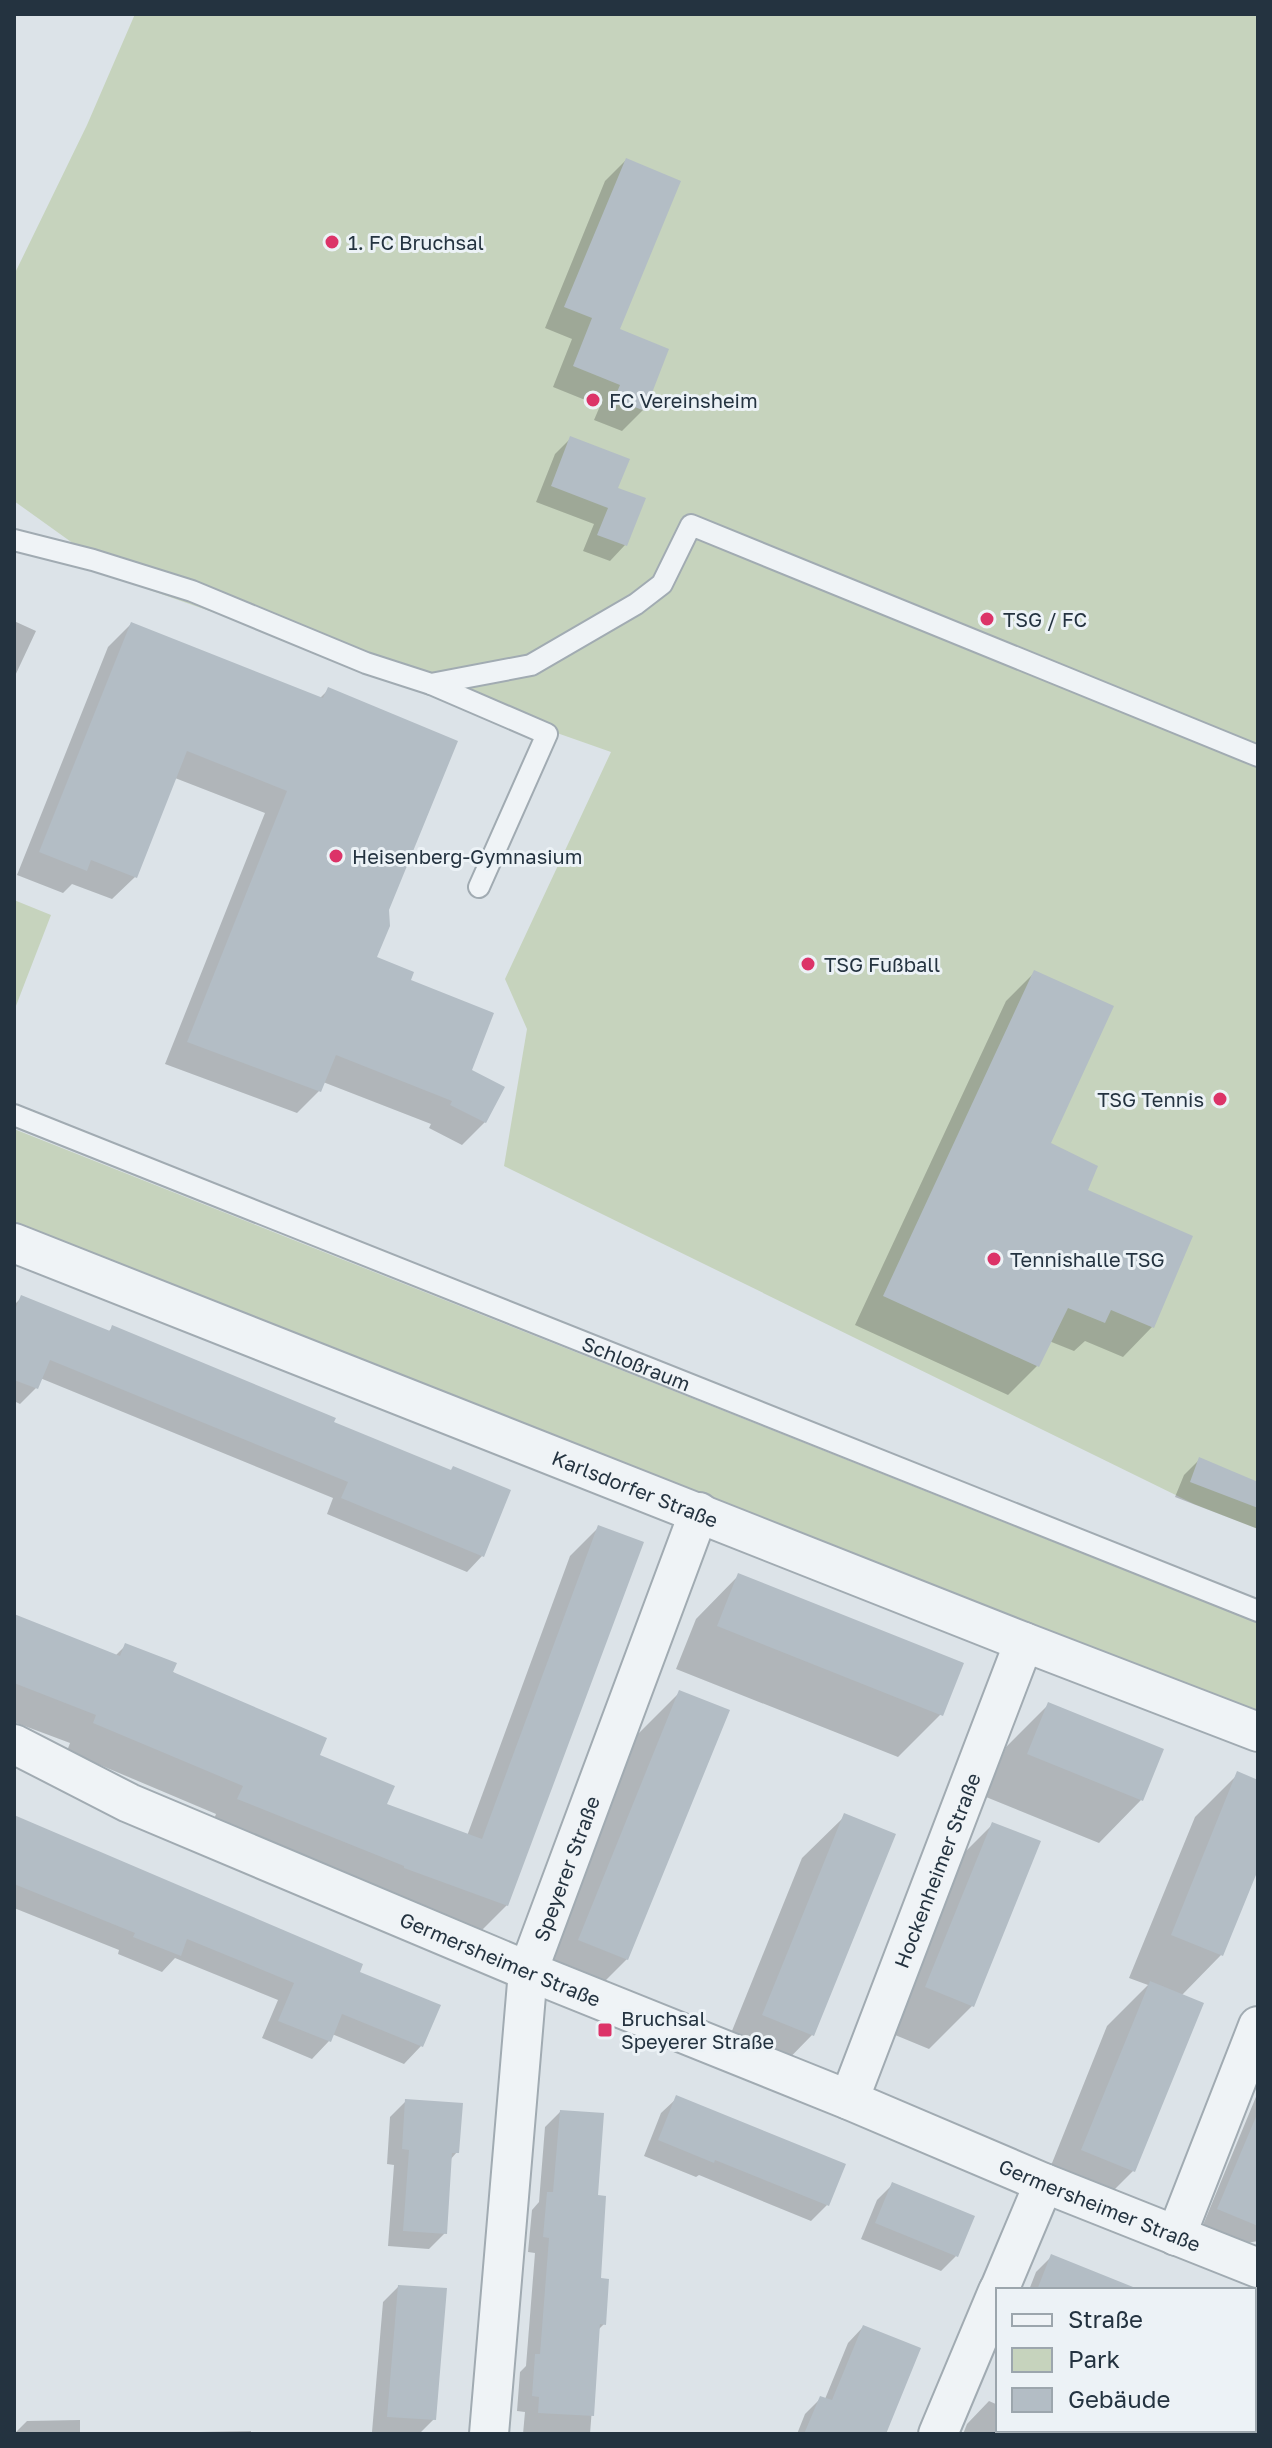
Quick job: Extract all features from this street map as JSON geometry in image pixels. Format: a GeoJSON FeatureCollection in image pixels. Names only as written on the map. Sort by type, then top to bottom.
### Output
{"type":"FeatureCollection","features":[{"type":"Feature","properties":{"kind":"street","name":"Karlsdorfer Straße"},"geometry":{"type":"LineString","coordinates":[[14,1243],[1258,1732]]}},
{"type":"Feature","properties":{"kind":"street","name":"Speyerer Straße"},"geometry":{"type":"LineString","coordinates":[[489,2434],[528,1971],[699,1512]]}},
{"type":"Feature","properties":{"kind":"street","name":"Hockenheimer Straße"},"geometry":{"type":"LineString","coordinates":[[849,2100],[1024,1642]]}},
{"type":"Feature","properties":{"kind":"street","name":"Germersheimer Straße"},"geometry":{"type":"LineString","coordinates":[[14,1744],[129,1803],[528,1971],[1258,2268]]}},
{"type":"Feature","properties":{"kind":"street"},"geometry":{"type":"LineString","coordinates":[[1176,2236],[1258,2026]]}},
{"type":"Feature","properties":{"kind":"street"},"geometry":{"type":"LineString","coordinates":[[999,2288],[1044,2183]]}},
{"type":"Feature","properties":{"kind":"street"},"geometry":{"type":"LineString","coordinates":[[938,2434],[996,2296]]}},
{"type":"Feature","properties":{"kind":"lane"},"geometry":{"type":"LineString","coordinates":[[431,684],[531,665],[636,604],[662,584],[691,525],[1258,756]]}},
{"type":"Feature","properties":{"kind":"lane"},"geometry":{"type":"LineString","coordinates":[[14,540],[93,560],[192,591],[366,663],[431,684],[547,734],[479,887]]}},
{"type":"Feature","properties":{"kind":"lane","name":"Schloßraum"},"geometry":{"type":"LineString","coordinates":[[14,1115],[1258,1611]]}},
{"type":"Feature","properties":{"kind":"green space"},"geometry":{"type":"Polygon","coordinates":[[[135,14],[1258,14],[1258,1529],[1194,1504],[504,1166],[527,1029],[505,979],[611,752],[127,582],[14,501],[14,275],[87,125],[135,14]]]}},
{"type":"Feature","properties":{"kind":"green space"},"geometry":{"type":"Polygon","coordinates":[[[14,900],[51,915],[14,1011],[14,900]]]}},
{"type":"Feature","properties":{"kind":"green space"},"geometry":{"type":"Polygon","coordinates":[[[14,1129],[1258,1623],[1258,1716],[14,1226],[14,1129]]]}},
{"type":"Feature","properties":{"kind":"building"},"geometry":{"type":"Polygon","coordinates":[[[626,158],[681,181],[620,329],[669,349],[645,411],[614,399],[620,385],[573,366],[592,318],[564,307],[626,158]]]}},
{"type":"Feature","properties":{"kind":"building"},"geometry":{"type":"Polygon","coordinates":[[[570,436],[630,459],[618,488],[646,498],[627,546],[597,535],[608,508],[551,486],[570,436]]]}},
{"type":"Feature","properties":{"kind":"building","name":"Heisenberg-Gymnasium"},"geometry":{"type":"Polygon","coordinates":[[[131,622],[323,698],[328,687],[458,741],[389,910],[390,926],[377,957],[414,972],[411,980],[494,1013],[472,1070],[505,1087],[486,1123],[450,1105],[452,1101],[336,1055],[321,1092],[187,1042],[287,791],[187,751],[137,878],[91,860],[87,871],[39,852],[131,622]]]}},
{"type":"Feature","properties":{"kind":"building"},"geometry":{"type":"Polygon","coordinates":[[[1034,970],[1114,1006],[1051,1143],[1098,1166],[1088,1190],[1193,1236],[1154,1328],[1111,1310],[1105,1323],[1068,1308],[1039,1367],[883,1296],[1034,970]]]}},
{"type":"Feature","properties":{"kind":"building"},"geometry":{"type":"Polygon","coordinates":[[[21,1295],[110,1331],[112,1325],[336,1418],[334,1422],[451,1470],[453,1466],[511,1490],[484,1557],[341,1498],[348,1482],[50,1360],[38,1389],[14,1380],[14,1312],[21,1295]]]}},
{"type":"Feature","properties":{"kind":"building"},"geometry":{"type":"Polygon","coordinates":[[[1199,1457],[1258,1482],[1258,1508],[1190,1482],[1199,1457]]]}},
{"type":"Feature","properties":{"kind":"building"},"geometry":{"type":"Polygon","coordinates":[[[598,1525],[644,1542],[508,1906],[404,1868],[237,1799],[243,1786],[93,1723],[96,1715],[14,1683],[14,1614],[120,1656],[125,1643],[177,1663],[173,1672],[327,1738],[320,1755],[395,1786],[387,1804],[482,1839],[598,1525]]]}},
{"type":"Feature","properties":{"kind":"building"},"geometry":{"type":"Polygon","coordinates":[[[738,1573],[964,1663],[943,1716],[717,1626],[738,1573]]]}},
{"type":"Feature","properties":{"kind":"building"},"geometry":{"type":"Polygon","coordinates":[[[679,1690],[730,1710],[628,1960],[578,1940],[679,1690]]]}},
{"type":"Feature","properties":{"kind":"building"},"geometry":{"type":"Polygon","coordinates":[[[1048,1702],[1164,1749],[1143,1801],[1027,1754],[1048,1702]]]}},
{"type":"Feature","properties":{"kind":"building"},"geometry":{"type":"Polygon","coordinates":[[[1237,1771],[1258,1780],[1258,1870],[1223,1956],[1171,1935],[1237,1771]]]}},
{"type":"Feature","properties":{"kind":"building"},"geometry":{"type":"Polygon","coordinates":[[[844,1813],[896,1834],[814,2036],[762,2015],[844,1813]]]}},
{"type":"Feature","properties":{"kind":"building"},"geometry":{"type":"Polygon","coordinates":[[[14,1815],[363,1964],[360,1972],[441,2005],[423,2047],[342,2014],[331,2042],[278,2021],[294,1983],[187,1939],[181,1956],[133,1937],[135,1933],[14,1884],[14,1815]]]}},
{"type":"Feature","properties":{"kind":"building"},"geometry":{"type":"Polygon","coordinates":[[[992,1822],[1041,1841],[974,2007],[925,1987],[992,1822]]]}},
{"type":"Feature","properties":{"kind":"building"},"geometry":{"type":"Polygon","coordinates":[[[1150,1981],[1204,2003],[1135,2172],[1081,2150],[1150,1981]]]}},
{"type":"Feature","properties":{"kind":"building"},"geometry":{"type":"Polygon","coordinates":[[[676,2095],[846,2164],[829,2206],[658,2140],[676,2095]]]}},
{"type":"Feature","properties":{"kind":"building"},"geometry":{"type":"Polygon","coordinates":[[[405,2099],[463,2103],[459,2153],[452,2153],[447,2234],[403,2231],[409,2150],[402,2149],[405,2099]]]}},
{"type":"Feature","properties":{"kind":"building"},"geometry":{"type":"Polygon","coordinates":[[[560,2110],[604,2113],[598,2195],[606,2196],[601,2278],[609,2279],[606,2325],[600,2324],[594,2416],[538,2413],[539,2397],[532,2396],[535,2354],[540,2354],[549,2238],[543,2237],[547,2192],[553,2192],[560,2110]]]}},
{"type":"Feature","properties":{"kind":"building"},"geometry":{"type":"Polygon","coordinates":[[[1258,2112],[1258,2226],[1217,2209],[1258,2112]]]}},
{"type":"Feature","properties":{"kind":"building"},"geometry":{"type":"Polygon","coordinates":[[[892,2182],[975,2216],[958,2257],[875,2223],[892,2182]]]}},
{"type":"Feature","properties":{"kind":"building"},"geometry":{"type":"Polygon","coordinates":[[[1051,2254],[1136,2288],[1038,2288],[1051,2254]]]}},
{"type":"Feature","properties":{"kind":"building"},"geometry":{"type":"Polygon","coordinates":[[[398,2285],[447,2288],[436,2420],[387,2417],[398,2285]]]}},
{"type":"Feature","properties":{"kind":"building"},"geometry":{"type":"Polygon","coordinates":[[[863,2325],[921,2348],[886,2434],[804,2434],[820,2396],[832,2400],[863,2325]]]}},
{"type":"Feature","properties":{"kind":"place","name":"1. FC Bruchsal"},"geometry":{"type":"Point","coordinates":[332,242]}},
{"type":"Feature","properties":{"kind":"place","name":"FC Vereinsheim"},"geometry":{"type":"Point","coordinates":[593,400]}},
{"type":"Feature","properties":{"kind":"place","name":"TSG / FC"},"geometry":{"type":"Point","coordinates":[987,619]}},
{"type":"Feature","properties":{"kind":"place","name":"Heisenberg-Gymnasium"},"geometry":{"type":"Point","coordinates":[336,856]}},
{"type":"Feature","properties":{"kind":"place","name":"TSG Fußball"},"geometry":{"type":"Point","coordinates":[808,964]}},
{"type":"Feature","properties":{"kind":"place","name":"TSG Tennis"},"geometry":{"type":"Point","coordinates":[1220,1099]}},
{"type":"Feature","properties":{"kind":"place","name":"Tennishalle TSG"},"geometry":{"type":"Point","coordinates":[994,1259]}},
{"type":"Feature","properties":{"kind":"place","name":"Bruchsal Speyerer Straße"},"geometry":{"type":"Point","coordinates":[605,2030]}}]}
